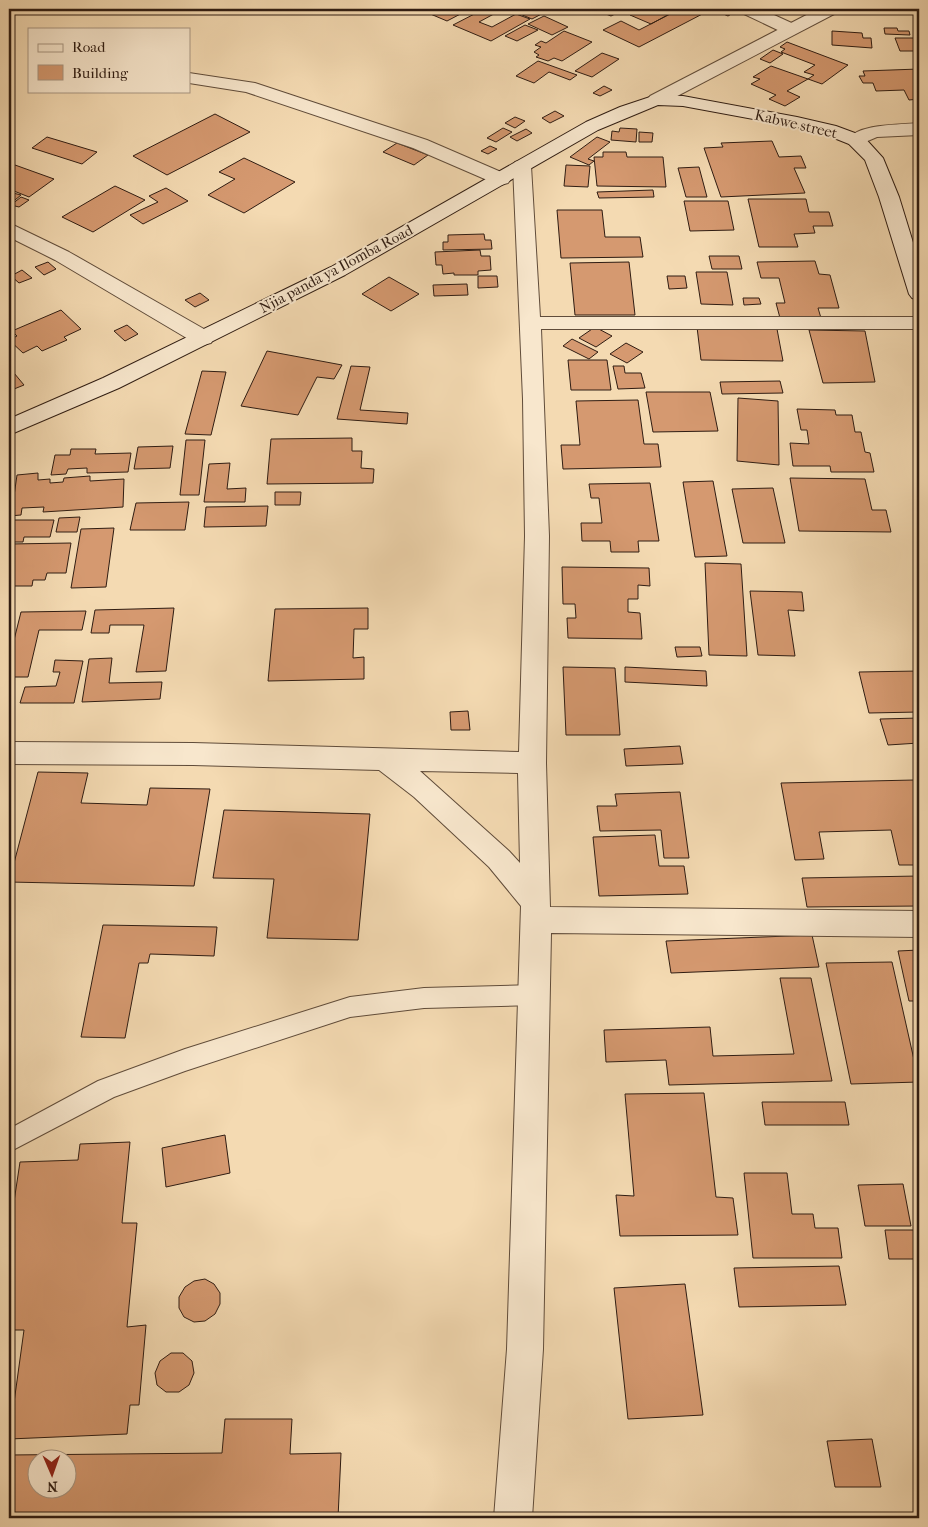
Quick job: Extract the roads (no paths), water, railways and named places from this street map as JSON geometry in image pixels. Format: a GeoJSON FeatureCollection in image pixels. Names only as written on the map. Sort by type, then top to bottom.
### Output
{"type":"FeatureCollection","features":[{"type":"Feature","properties":{"kind":"street"},"geometry":{"type":"LineString","coordinates":[[748,9],[790,29]]}},
{"type":"Feature","properties":{"kind":"street"},"geometry":{"type":"LineString","coordinates":[[656,100],[830,9]]}},
{"type":"Feature","properties":{"kind":"street"},"geometry":{"type":"LineString","coordinates":[[190,78],[249,87],[511,172],[531,323],[537,536],[532,763],[536,911],[535,995],[525,1349],[513,1518]]}},
{"type":"Feature","properties":{"kind":"street","name":"Kabwe street"},"geometry":{"type":"LineString","coordinates":[[656,100],[683,101],[797,122],[830,130],[856,140],[874,158],[889,197],[919,294]]}},
{"type":"Feature","properties":{"kind":"street","name":"Njia panda ya Ilomba Road"},"geometry":{"type":"LineString","coordinates":[[9,428],[111,383],[338,271],[592,126],[656,100]]}},
{"type":"Feature","properties":{"kind":"street"},"geometry":{"type":"LineString","coordinates":[[856,140],[874,132],[919,129]]}},
{"type":"Feature","properties":{"kind":"street"},"geometry":{"type":"LineString","coordinates":[[9,229],[78,265],[203,338]]}},
{"type":"Feature","properties":{"kind":"street"},"geometry":{"type":"LineString","coordinates":[[531,323],[919,324]]}},
{"type":"Feature","properties":{"kind":"street"},"geometry":{"type":"LineString","coordinates":[[9,753],[193,754],[532,763]]}},
{"type":"Feature","properties":{"kind":"street"},"geometry":{"type":"LineString","coordinates":[[385,759],[424,789],[499,858],[536,911]]}},
{"type":"Feature","properties":{"kind":"street"},"geometry":{"type":"LineString","coordinates":[[536,911],[919,924]]}},
{"type":"Feature","properties":{"kind":"lane"},"geometry":{"type":"LineString","coordinates":[[9,1141],[106,1089],[185,1060],[350,1007],[424,998],[535,995]]}}]}
